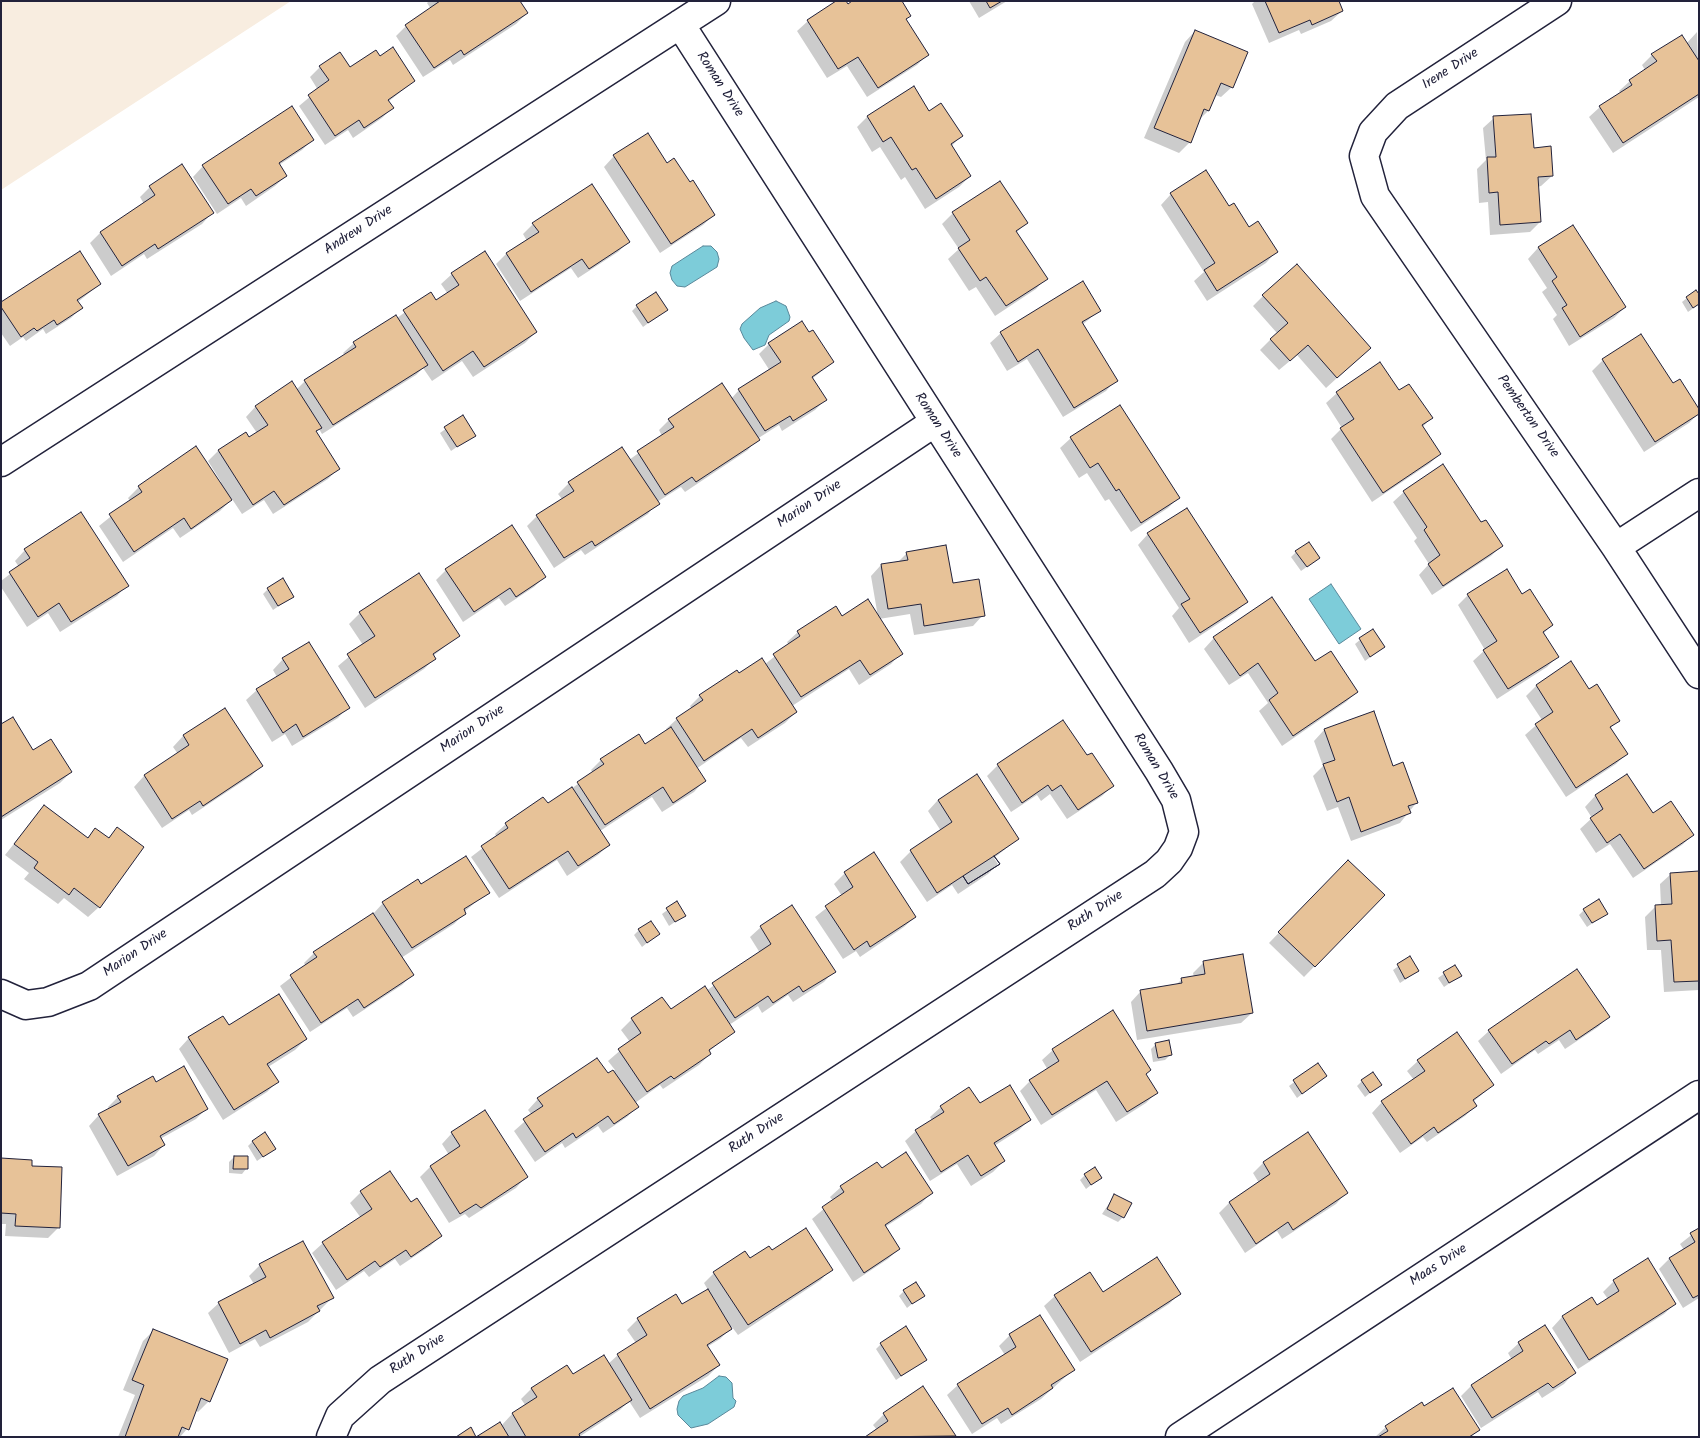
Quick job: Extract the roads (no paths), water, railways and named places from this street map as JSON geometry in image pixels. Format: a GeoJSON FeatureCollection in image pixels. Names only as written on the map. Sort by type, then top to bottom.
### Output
{"type":"FeatureCollection","features":[{"type":"Feature","properties":{"kind":"street","name":"Andrew Drive"},"geometry":{"type":"LineString","coordinates":[[1,462],[716,1]]}},
{"type":"Feature","properties":{"kind":"street","name":"Irene Drive"},"geometry":{"type":"LineString","coordinates":[[1364,156],[1373,132],[1396,106],[1557,1]]}},
{"type":"Feature","properties":{"kind":"street","name":"Roman Drive"},"geometry":{"type":"LineString","coordinates":[[680,24],[1159,771],[1176,800],[1184,832]]}},
{"type":"Feature","properties":{"kind":"street","name":"Pemberton Drive"},"geometry":{"type":"LineString","coordinates":[[1364,156],[1375,196],[1616,547],[1699,674]]}},
{"type":"Feature","properties":{"kind":"street","name":"Marion Drive"},"geometry":{"type":"LineString","coordinates":[[1,994],[26,1005],[48,1002],[89,986],[935,422]]}},
{"type":"Feature","properties":{"kind":"street"},"geometry":{"type":"LineString","coordinates":[[1616,547],[1699,493]]}},
{"type":"Feature","properties":{"kind":"street","name":"Ruth Drive"},"geometry":{"type":"LineString","coordinates":[[331,1437],[340,1416],[380,1380],[1155,874],[1169,861],[1178,848],[1184,832]]}},
{"type":"Feature","properties":{"kind":"street","name":"Maas Drive"},"geometry":{"type":"LineString","coordinates":[[1180,1437],[1699,1095]]}},
{"type":"Feature","properties":{"kind":"water"},"geometry":{"type":"Polygon","coordinates":[[[703,246],[711,246],[717,252],[719,259],[717,267],[685,287],[677,286],[672,280],[670,273],[672,266],[703,246]]]}},
{"type":"Feature","properties":{"kind":"water"},"geometry":{"type":"Polygon","coordinates":[[[776,301],[786,306],[790,317],[789,321],[769,335],[765,345],[753,350],[740,329],[742,324],[760,308],[776,301]]]}},
{"type":"Feature","properties":{"kind":"water"},"geometry":{"type":"Polygon","coordinates":[[[1331,584],[1361,629],[1339,644],[1309,599],[1331,584]]]}},
{"type":"Feature","properties":{"kind":"water"},"geometry":{"type":"Polygon","coordinates":[[[719,1376],[726,1377],[732,1383],[733,1398],[736,1401],[734,1407],[708,1424],[691,1428],[678,1415],[679,1401],[683,1396],[703,1388],[719,1376]]]}}]}
